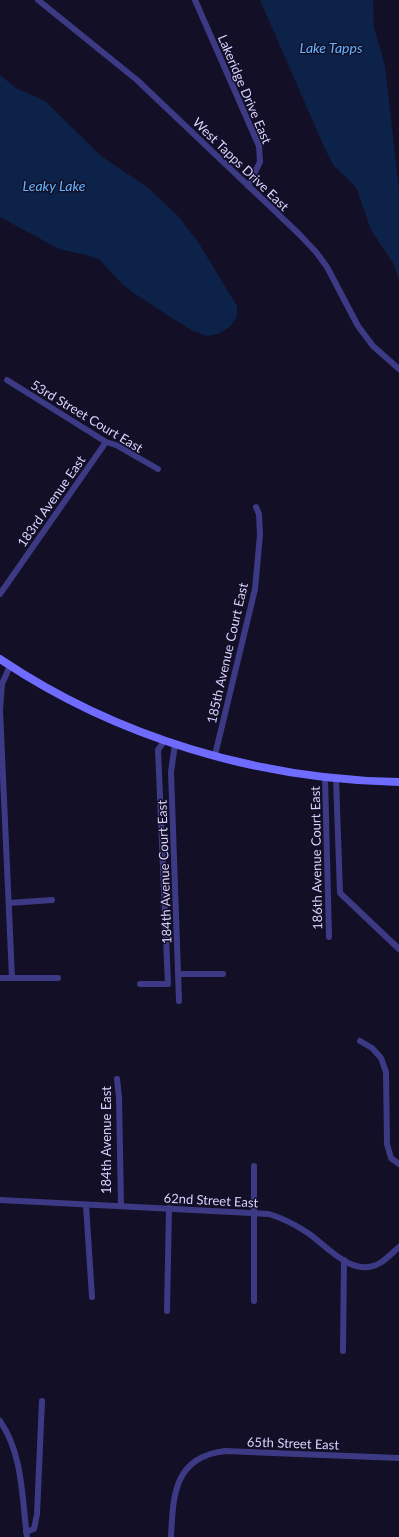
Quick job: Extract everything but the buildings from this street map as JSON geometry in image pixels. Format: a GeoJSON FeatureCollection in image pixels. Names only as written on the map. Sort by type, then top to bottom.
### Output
{"type":"FeatureCollection","features":[{"type":"Feature","properties":{"kind":"street","name":"West Tapps Drive East"},"geometry":{"type":"LineString","coordinates":[[38,0],[137,80],[316,252],[327,268],[358,326],[373,346],[399,368]]}},
{"type":"Feature","properties":{"kind":"street","name":"Lakeridge Drive East"},"geometry":{"type":"LineString","coordinates":[[195,0],[259,146],[260,162],[248,186]]}},
{"type":"Feature","properties":{"kind":"street","name":"53rd Street Court East"},"geometry":{"type":"LineString","coordinates":[[7,380],[106,442],[116,445],[158,469]]}},
{"type":"Feature","properties":{"kind":"street","name":"183rd Avenue East"},"geometry":{"type":"LineString","coordinates":[[0,594],[106,442]]}},
{"type":"Feature","properties":{"kind":"street","name":"185th Avenue Court East"},"geometry":{"type":"LineString","coordinates":[[215,755],[255,589],[260,535],[260,514],[256,507]]}},
{"type":"Feature","properties":{"kind":"street"},"geometry":{"type":"LineString","coordinates":[[0,659],[83,706],[175,744],[267,767],[325,777],[399,782]]}},
{"type":"Feature","properties":{"kind":"street"},"geometry":{"type":"LineString","coordinates":[[10,666],[2,684],[0,710],[10,903],[12,978]]}},
{"type":"Feature","properties":{"kind":"street"},"geometry":{"type":"LineString","coordinates":[[140,984],[168,984],[158,750],[165,740]]}},
{"type":"Feature","properties":{"kind":"street","name":"184th Avenue Court East"},"geometry":{"type":"LineString","coordinates":[[175,744],[171,772],[179,1001]]}},
{"type":"Feature","properties":{"kind":"street","name":"186th Avenue Court East"},"geometry":{"type":"LineString","coordinates":[[325,777],[329,937]]}},
{"type":"Feature","properties":{"kind":"street","name":"186th Avenue Court East"},"geometry":{"type":"LineString","coordinates":[[336,778],[339,889],[343,896],[399,949]]}},
{"type":"Feature","properties":{"kind":"street"},"geometry":{"type":"LineString","coordinates":[[0,879],[8,879]]}},
{"type":"Feature","properties":{"kind":"street"},"geometry":{"type":"LineString","coordinates":[[10,903],[52,900]]}},
{"type":"Feature","properties":{"kind":"street"},"geometry":{"type":"LineString","coordinates":[[179,974],[223,974]]}},
{"type":"Feature","properties":{"kind":"street"},"geometry":{"type":"LineString","coordinates":[[0,978],[58,978]]}},
{"type":"Feature","properties":{"kind":"street"},"geometry":{"type":"LineString","coordinates":[[360,1041],[372,1048],[381,1058],[386,1072],[387,1144],[391,1158],[399,1164]]}},
{"type":"Feature","properties":{"kind":"street","name":"184th Avenue East"},"geometry":{"type":"LineString","coordinates":[[117,1079],[119,1097],[119,1206],[117,1079]]}},
{"type":"Feature","properties":{"kind":"street"},"geometry":{"type":"LineString","coordinates":[[254,1166],[254,1301]]}},
{"type":"Feature","properties":{"kind":"street","name":"62nd Street East"},"geometry":{"type":"LineString","coordinates":[[0,1200],[254,1212],[276,1216],[308,1233],[353,1265],[371,1266],[380,1263],[399,1247]]}},
{"type":"Feature","properties":{"kind":"street"},"geometry":{"type":"LineString","coordinates":[[86,1205],[92,1297]]}},
{"type":"Feature","properties":{"kind":"street"},"geometry":{"type":"LineString","coordinates":[[166,1311],[169,1208]]}},
{"type":"Feature","properties":{"kind":"street"},"geometry":{"type":"LineString","coordinates":[[343,1352],[344,1260]]}},
{"type":"Feature","properties":{"kind":"street"},"geometry":{"type":"LineString","coordinates":[[0,1421],[6,1433],[19,1471],[27,1534],[34,1529],[37,1514],[42,1401]]}},
{"type":"Feature","properties":{"kind":"street","name":"65th Street East"},"geometry":{"type":"LineString","coordinates":[[171,1537],[176,1489],[181,1477],[191,1466],[208,1455],[226,1451],[399,1458]]}},
{"type":"Feature","properties":{"kind":"water","name":"Lake Tapps"},"geometry":{"type":"Polygon","coordinates":[[[260,0],[373,0],[374,27],[385,66],[399,190],[399,280],[393,263],[371,230],[356,187],[334,166],[325,149],[260,0]]]}},
{"type":"Feature","properties":{"kind":"water","name":"Leaky Lake"},"geometry":{"type":"Polygon","coordinates":[[[0,75],[16,88],[45,101],[101,156],[147,187],[177,215],[198,242],[237,306],[237,316],[230,327],[218,334],[207,336],[191,330],[122,284],[100,260],[90,256],[59,249],[0,217],[0,75]]]}}]}
